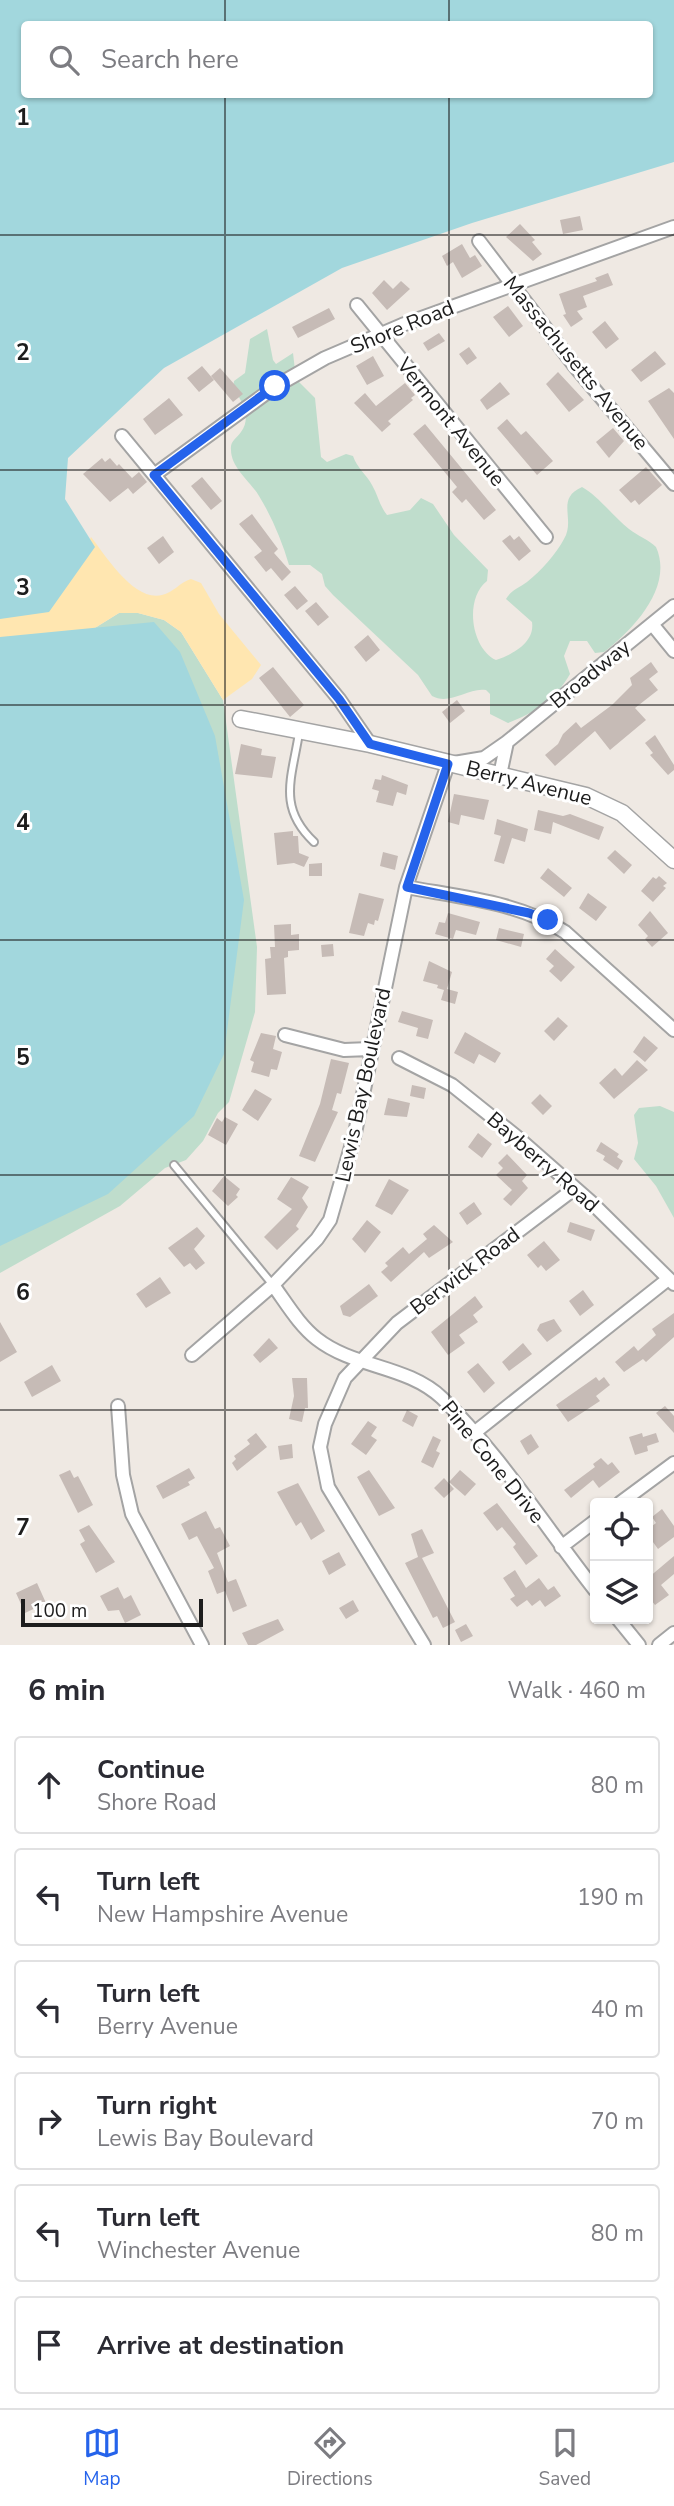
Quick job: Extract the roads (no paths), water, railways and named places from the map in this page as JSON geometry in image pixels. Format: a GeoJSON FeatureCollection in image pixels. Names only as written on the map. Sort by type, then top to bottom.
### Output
{"type":"FeatureCollection","features":[{"type":"Feature","properties":{"kind":"street","name":"Shore Road"},"geometry":{"type":"LineString","coordinates":[[154,475],[275,386],[325,358],[512,284],[674,227]]}},
{"type":"Feature","properties":{"kind":"street","name":"Massachusetts Avenue"},"geometry":{"type":"LineString","coordinates":[[479,241],[573,364],[674,484]]}},
{"type":"Feature","properties":{"kind":"street","name":"Vermont Avenue"},"geometry":{"type":"LineString","coordinates":[[357,305],[546,537]]}},
{"type":"Feature","properties":{"kind":"street"},"geometry":{"type":"LineString","coordinates":[[122,436],[339,699],[370,744]]}},
{"type":"Feature","properties":{"kind":"street","name":"Broadway"},"geometry":{"type":"LineString","coordinates":[[448,764],[484,758],[507,742],[674,606]]}},
{"type":"Feature","properties":{"kind":"street"},"geometry":{"type":"LineString","coordinates":[[652,624],[674,650]]}},
{"type":"Feature","properties":{"kind":"street","name":"Berry Avenue"},"geometry":{"type":"LineString","coordinates":[[241,719],[370,744],[604,802],[622,813],[673,858]]}},
{"type":"Feature","properties":{"kind":"street"},"geometry":{"type":"LineString","coordinates":[[500,775],[507,742]]}},
{"type":"Feature","properties":{"kind":"street","name":"Lewis Bay Boulevard"},"geometry":{"type":"LineString","coordinates":[[192,1355],[273,1286],[317,1239],[336,1205],[355,1133],[370,1049],[407,887],[448,764]]}},
{"type":"Feature","properties":{"kind":"street"},"geometry":{"type":"LineString","coordinates":[[407,887],[516,910],[548,920],[565,932],[674,1030]]}},
{"type":"Feature","properties":{"kind":"street"},"geometry":{"type":"LineString","coordinates":[[285,1035],[344,1050],[370,1049]]}},
{"type":"Feature","properties":{"kind":"street","name":"Bayberry Road"},"geometry":{"type":"LineString","coordinates":[[399,1058],[452,1085],[517,1137],[670,1282]]}},
{"type":"Feature","properties":{"kind":"street","name":"Berwick Road"},"geometry":{"type":"LineString","coordinates":[[424,1645],[338,1506],[321,1465],[321,1436],[345,1378],[397,1323],[574,1189]]}},
{"type":"Feature","properties":{"kind":"street"},"geometry":{"type":"LineString","coordinates":[[474,1433],[670,1282]]}},
{"type":"Feature","properties":{"kind":"street","name":"Pine Cone Drive"},"geometry":{"type":"LineString","coordinates":[[273,1286],[318,1339],[423,1383],[474,1433],[590,1584]]}},
{"type":"Feature","properties":{"kind":"street"},"geometry":{"type":"LineString","coordinates":[[118,1406],[123,1475],[132,1514],[202,1645]]}},
{"type":"Feature","properties":{"kind":"street"},"geometry":{"type":"LineString","coordinates":[[627,1498],[674,1463]]}},
{"type":"Feature","properties":{"kind":"street"},"geometry":{"type":"LineString","coordinates":[[561,1546],[590,1525]]}},
{"type":"Feature","properties":{"kind":"street"},"geometry":{"type":"LineString","coordinates":[[622,1624],[639,1645]]}},
{"type":"Feature","properties":{"kind":"street"},"geometry":{"type":"LineString","coordinates":[[659,1645],[674,1633]]}},
{"type":"Feature","properties":{"kind":"lane"},"geometry":{"type":"LineString","coordinates":[[300,731],[288,800],[294,819],[314,842]]}},
{"type":"Feature","properties":{"kind":"lane"},"geometry":{"type":"LineString","coordinates":[[174,1165],[273,1286]]}},
{"type":"Feature","properties":{"kind":"water"},"geometry":{"type":"Polygon","coordinates":[[[0,0],[674,0],[674,162],[472,223],[342,268],[164,368],[68,458],[65,499],[95,547],[49,612],[0,619],[0,0]]]}},
{"type":"Feature","properties":{"kind":"water"},"geometry":{"type":"Polygon","coordinates":[[[154,622],[180,652],[215,736],[244,900],[224,1054],[194,1116],[108,1194],[0,1246],[0,637],[154,622]]]}}]}
